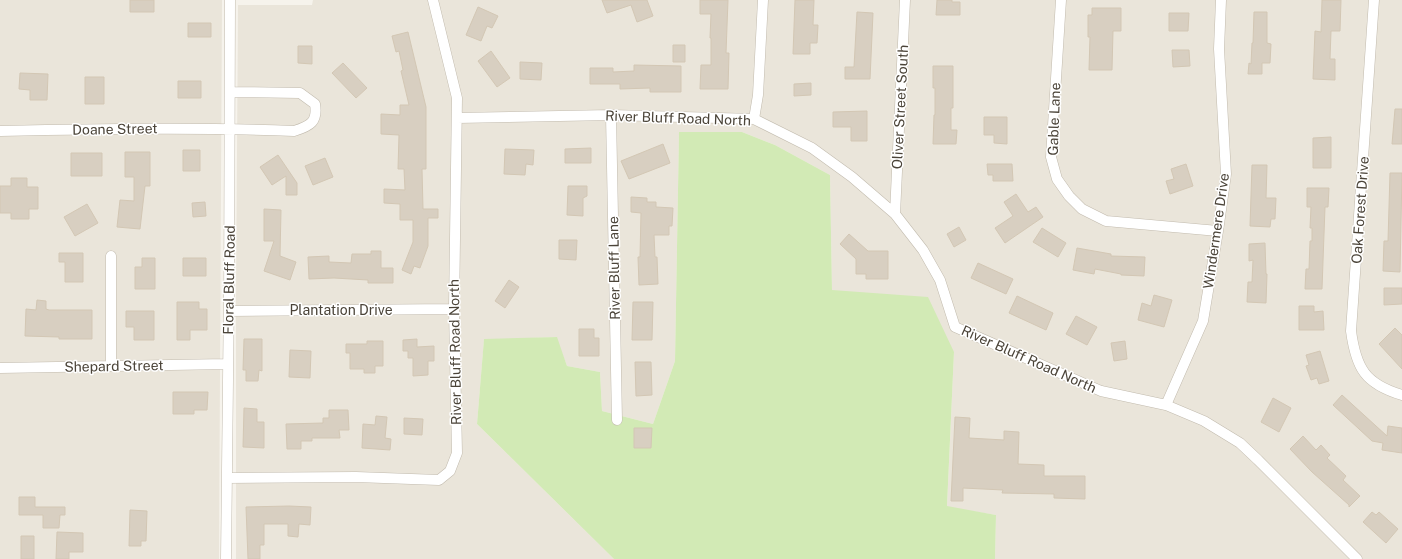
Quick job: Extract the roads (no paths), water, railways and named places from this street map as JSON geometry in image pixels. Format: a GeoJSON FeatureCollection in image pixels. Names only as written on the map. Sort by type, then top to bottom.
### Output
{"type":"FeatureCollection","features":[{"type":"Feature","properties":{"kind":"street","name":"Floral Bluff Road"},"geometry":{"type":"LineString","coordinates":[[226,559],[228,404],[227,364],[229,310],[230,0]]}},
{"type":"Feature","properties":{"kind":"street"},"geometry":{"type":"LineString","coordinates":[[433,0],[458,98],[457,118]]}},
{"type":"Feature","properties":{"kind":"street"},"geometry":{"type":"LineString","coordinates":[[754,119],[758,95],[763,0]]}},
{"type":"Feature","properties":{"kind":"street","name":"Oliver Street South"},"geometry":{"type":"LineString","coordinates":[[895,214],[905,0]]}},
{"type":"Feature","properties":{"kind":"street","name":"Gable Lane"},"geometry":{"type":"LineString","coordinates":[[1060,0],[1051,158],[1057,179],[1069,196],[1082,209],[1106,221],[1218,231]]}},
{"type":"Feature","properties":{"kind":"street","name":"Windermere Drive"},"geometry":{"type":"LineString","coordinates":[[1166,405],[1204,321],[1226,174],[1219,49],[1221,0]]}},
{"type":"Feature","properties":{"kind":"street","name":"Oak Forest Drive"},"geometry":{"type":"LineString","coordinates":[[1374,0],[1351,331],[1354,352],[1361,368],[1373,382],[1389,391],[1402,395]]}},
{"type":"Feature","properties":{"kind":"street","name":"Doane Street"},"geometry":{"type":"LineString","coordinates":[[0,131],[230,128],[294,131],[312,123],[316,116],[316,104],[300,93],[230,92]]}},
{"type":"Feature","properties":{"kind":"street","name":"River Bluff Road North"},"geometry":{"type":"LineString","coordinates":[[227,478],[356,477],[440,480],[450,471],[456,453],[454,309],[457,118],[612,115],[754,119],[812,148],[852,177],[895,214],[923,250],[940,280],[956,327],[1101,391],[1166,405],[1204,421],[1240,443],[1265,466],[1357,559]]}},
{"type":"Feature","properties":{"kind":"street","name":"River Bluff Lane"},"geometry":{"type":"LineString","coordinates":[[612,115],[617,420]]}},
{"type":"Feature","properties":{"kind":"street"},"geometry":{"type":"LineString","coordinates":[[111,256],[111,366]]}},
{"type":"Feature","properties":{"kind":"street","name":"Plantation Drive"},"geometry":{"type":"LineString","coordinates":[[229,310],[454,309]]}},
{"type":"Feature","properties":{"kind":"street","name":"Shepard Street"},"geometry":{"type":"LineString","coordinates":[[0,368],[227,364]]}}]}
